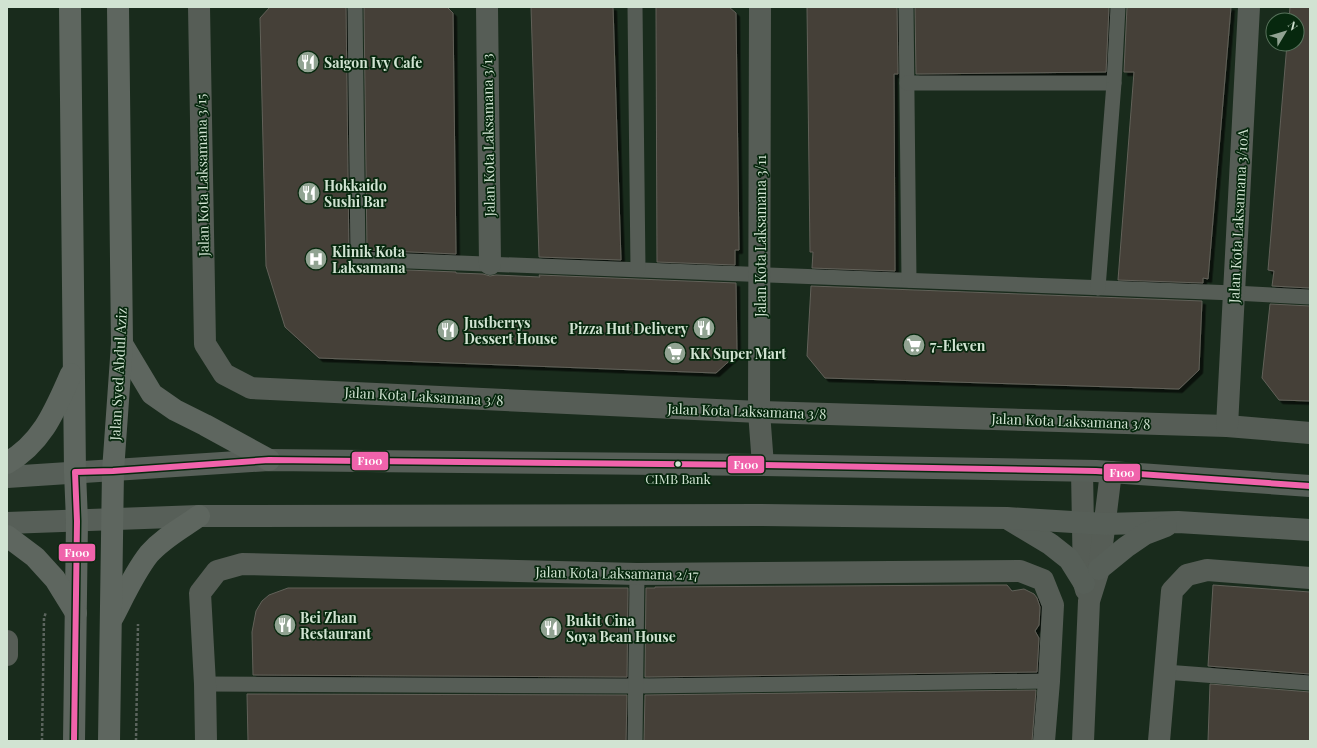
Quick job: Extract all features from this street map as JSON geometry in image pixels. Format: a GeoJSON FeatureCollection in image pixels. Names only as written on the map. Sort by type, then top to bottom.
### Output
{"type":"FeatureCollection","features":[{"type":"Feature","properties":{"kind":"main road"},"geometry":{"type":"LineString","coordinates":[[70,7],[77,521],[74,741]]}},
{"type":"Feature","properties":{"kind":"main road","name":"Jalan Syed Abdul Aziz"},"geometry":{"type":"LineString","coordinates":[[109,741],[113,471],[122,344],[118,7]]}},
{"type":"Feature","properties":{"kind":"main road"},"geometry":{"type":"LineString","coordinates":[[122,344],[152,394],[175,410],[269,460]]}},
{"type":"Feature","properties":{"kind":"main road"},"geometry":{"type":"LineString","coordinates":[[7,463],[18,457],[37,438],[52,416],[74,367]]}},
{"type":"Feature","properties":{"kind":"main road"},"geometry":{"type":"LineString","coordinates":[[7,477],[269,460],[762,465],[1082,471],[1310,486]]}},
{"type":"Feature","properties":{"kind":"main road"},"geometry":{"type":"LineString","coordinates":[[7,523],[199,516],[762,515],[1007,518],[1105,524],[1178,522],[1310,530]]}},
{"type":"Feature","properties":{"kind":"main road"},"geometry":{"type":"LineString","coordinates":[[111,621],[136,573],[149,554],[167,538],[199,516]]}},
{"type":"Feature","properties":{"kind":"main road"},"geometry":{"type":"LineString","coordinates":[[1007,518],[1050,544],[1069,559],[1091,584],[1126,547],[1145,534],[1178,522]]}},
{"type":"Feature","properties":{"kind":"main road"},"geometry":{"type":"LineString","coordinates":[[7,536],[35,557],[55,579],[76,613]]}},
{"type":"Feature","properties":{"kind":"street","name":"Jalan Kota Laksamana 3/15"},"geometry":{"type":"LineString","coordinates":[[199,7],[205,344]]}},
{"type":"Feature","properties":{"kind":"street","name":"Jalan Kota Laksamana 3/13"},"geometry":{"type":"LineString","coordinates":[[487,7],[490,264]]}},
{"type":"Feature","properties":{"kind":"street","name":"Jalan Kota Laksamana 3/11"},"geometry":{"type":"LineString","coordinates":[[760,7],[759,412],[762,465]]}},
{"type":"Feature","properties":{"kind":"street","name":"Jalan Kota Laksamana 3/10A"},"geometry":{"type":"LineString","coordinates":[[1226,426],[1249,7]]}},
{"type":"Feature","properties":{"kind":"street","name":"Jalan Kota Laksamana 3/8"},"geometry":{"type":"LineString","coordinates":[[205,344],[224,374],[251,388],[759,412],[1226,426],[1310,433]]}},
{"type":"Feature","properties":{"kind":"street"},"geometry":{"type":"LineString","coordinates":[[1082,471],[1082,523],[1091,584]]}},
{"type":"Feature","properties":{"kind":"street"},"geometry":{"type":"LineString","coordinates":[[1083,741],[1091,584],[1105,524],[1110,472]]}},
{"type":"Feature","properties":{"kind":"street","name":"Jalan Kota Laksamana 2/17"},"geometry":{"type":"LineString","coordinates":[[205,684],[200,593],[217,571],[242,564],[637,574],[1020,571],[1043,580],[1053,605],[1049,681]]}},
{"type":"Feature","properties":{"kind":"street"},"geometry":{"type":"LineString","coordinates":[[1159,741],[1172,591],[1187,575],[1207,570],[1310,578]]}},
{"type":"Feature","properties":{"kind":"street"},"geometry":{"type":"LineString","coordinates":[[7,642],[7,655]]}},
{"type":"Feature","properties":{"kind":"street"},"geometry":{"type":"LineString","coordinates":[[1044,741],[1049,681]]}},
{"type":"Feature","properties":{"kind":"street"},"geometry":{"type":"LineString","coordinates":[[205,684],[206,741]]}},
{"type":"Feature","properties":{"kind":"lane"},"geometry":{"type":"LineString","coordinates":[[355,7],[358,259],[1310,297]]}},
{"type":"Feature","properties":{"kind":"lane"},"geometry":{"type":"LineString","coordinates":[[635,7],[638,269]]}},
{"type":"Feature","properties":{"kind":"lane"},"geometry":{"type":"LineString","coordinates":[[906,7],[909,280]]}},
{"type":"Feature","properties":{"kind":"lane"},"geometry":{"type":"LineString","coordinates":[[1098,288],[1114,83],[1118,7]]}},
{"type":"Feature","properties":{"kind":"lane"},"geometry":{"type":"LineString","coordinates":[[907,83],[1114,83]]}},
{"type":"Feature","properties":{"kind":"lane"},"geometry":{"type":"LineString","coordinates":[[635,741],[637,574]]}},
{"type":"Feature","properties":{"kind":"lane"},"geometry":{"type":"LineString","coordinates":[[1165,672],[1310,683]]}},
{"type":"Feature","properties":{"kind":"lane"},"geometry":{"type":"LineString","coordinates":[[205,684],[635,686],[1049,681]]}},
{"type":"Feature","properties":{"kind":"path"},"geometry":{"type":"LineString","coordinates":[[42,741],[44,618]]}},
{"type":"Feature","properties":{"kind":"path"},"geometry":{"type":"LineString","coordinates":[[136,741],[139,621]]}},
{"type":"Feature","properties":{"kind":"building"},"geometry":{"type":"Polygon","coordinates":[[[270,7],[346,7],[349,259],[353,266],[358,268],[456,272],[490,276],[540,277],[539,275],[736,283],[737,354],[716,373],[319,358],[285,327],[266,266],[260,18],[270,7]]]}},
{"type":"Feature","properties":{"kind":"building"},"geometry":{"type":"Polygon","coordinates":[[[364,7],[447,7],[453,13],[456,254],[367,250],[364,7]]]}},
{"type":"Feature","properties":{"kind":"building"},"geometry":{"type":"Polygon","coordinates":[[[531,7],[613,7],[621,260],[539,257],[531,7]]]}},
{"type":"Feature","properties":{"kind":"building"},"geometry":{"type":"Polygon","coordinates":[[[656,7],[729,7],[736,13],[739,250],[735,250],[735,265],[657,262],[656,7]]]}},
{"type":"Feature","properties":{"kind":"building"},"geometry":{"type":"Polygon","coordinates":[[[807,7],[897,7],[898,74],[894,74],[895,271],[812,268],[813,252],[810,252],[807,7]]]}},
{"type":"Feature","properties":{"kind":"building"},"geometry":{"type":"Polygon","coordinates":[[[915,7],[1109,7],[1106,72],[916,74],[915,7]]]}},
{"type":"Feature","properties":{"kind":"building"},"geometry":{"type":"Polygon","coordinates":[[[1127,7],[1231,7],[1208,279],[1203,278],[1203,283],[1118,280],[1134,72],[1124,72],[1127,7]]]}},
{"type":"Feature","properties":{"kind":"building"},"geometry":{"type":"Polygon","coordinates":[[[1290,7],[1310,7],[1310,288],[1272,286],[1274,271],[1268,270],[1286,52],[1305,52],[1305,12],[1290,12],[1290,7]]]}},
{"type":"Feature","properties":{"kind":"building"},"geometry":{"type":"Polygon","coordinates":[[[811,286],[1202,301],[1199,370],[1179,389],[825,378],[807,356],[811,286]]]}},
{"type":"Feature","properties":{"kind":"building"},"geometry":{"type":"Polygon","coordinates":[[[1270,304],[1310,306],[1310,401],[1279,400],[1262,378],[1270,304]]]}},
{"type":"Feature","properties":{"kind":"building"},"geometry":{"type":"Polygon","coordinates":[[[1007,585],[1012,591],[1024,589],[1034,594],[1037,598],[1040,607],[1039,625],[1035,631],[1039,638],[1037,672],[645,677],[646,588],[1007,585]]]}},
{"type":"Feature","properties":{"kind":"building"},"geometry":{"type":"Polygon","coordinates":[[[1213,585],[1310,592],[1310,674],[1208,666],[1213,585]]]}},
{"type":"Feature","properties":{"kind":"building"},"geometry":{"type":"Polygon","coordinates":[[[288,588],[628,588],[627,677],[253,675],[252,632],[256,611],[262,601],[269,595],[288,588]]]}},
{"type":"Feature","properties":{"kind":"building"},"geometry":{"type":"Polygon","coordinates":[[[1210,684],[1310,692],[1310,741],[1208,741],[1210,684]]]}},
{"type":"Feature","properties":{"kind":"building"},"geometry":{"type":"Polygon","coordinates":[[[1036,690],[1032,741],[644,741],[645,695],[1036,690]]]}},
{"type":"Feature","properties":{"kind":"building"},"geometry":{"type":"Polygon","coordinates":[[[247,694],[627,695],[626,741],[248,741],[247,694]]]}},
{"type":"Feature","properties":{"kind":"transit line","name":"F100"},"geometry":{"type":"LineString","coordinates":[[74,741],[77,521],[75,472],[113,471],[269,460],[763,465],[1096,471],[1310,486]]}},
{"type":"Feature","properties":{"kind":"place","name":"Saigon Ivy Cafe"},"geometry":{"type":"Point","coordinates":[308,62]}},
{"type":"Feature","properties":{"kind":"place","name":"Hokkaido Sushi Bar"},"geometry":{"type":"Point","coordinates":[309,193]}},
{"type":"Feature","properties":{"kind":"place","name":"Klinik Kota Laksamana"},"geometry":{"type":"Point","coordinates":[316,259]}},
{"type":"Feature","properties":{"kind":"place","name":"Pizza Hut Delivery"},"geometry":{"type":"Point","coordinates":[704,328]}},
{"type":"Feature","properties":{"kind":"place","name":"Justberrys Dessert House"},"geometry":{"type":"Point","coordinates":[448,330]}},
{"type":"Feature","properties":{"kind":"place","name":"7-Eleven"},"geometry":{"type":"Point","coordinates":[914,345]}},
{"type":"Feature","properties":{"kind":"place","name":"KK Super Mart"},"geometry":{"type":"Point","coordinates":[675,353]}},
{"type":"Feature","properties":{"kind":"place","name":"CIMB Bank"},"geometry":{"type":"Point","coordinates":[678,464]}},
{"type":"Feature","properties":{"kind":"place","name":"Bei Zhan Restaurant"},"geometry":{"type":"Point","coordinates":[285,625]}},
{"type":"Feature","properties":{"kind":"place","name":"Bukit Cina Soya Bean House"},"geometry":{"type":"Point","coordinates":[551,628]}}]}
